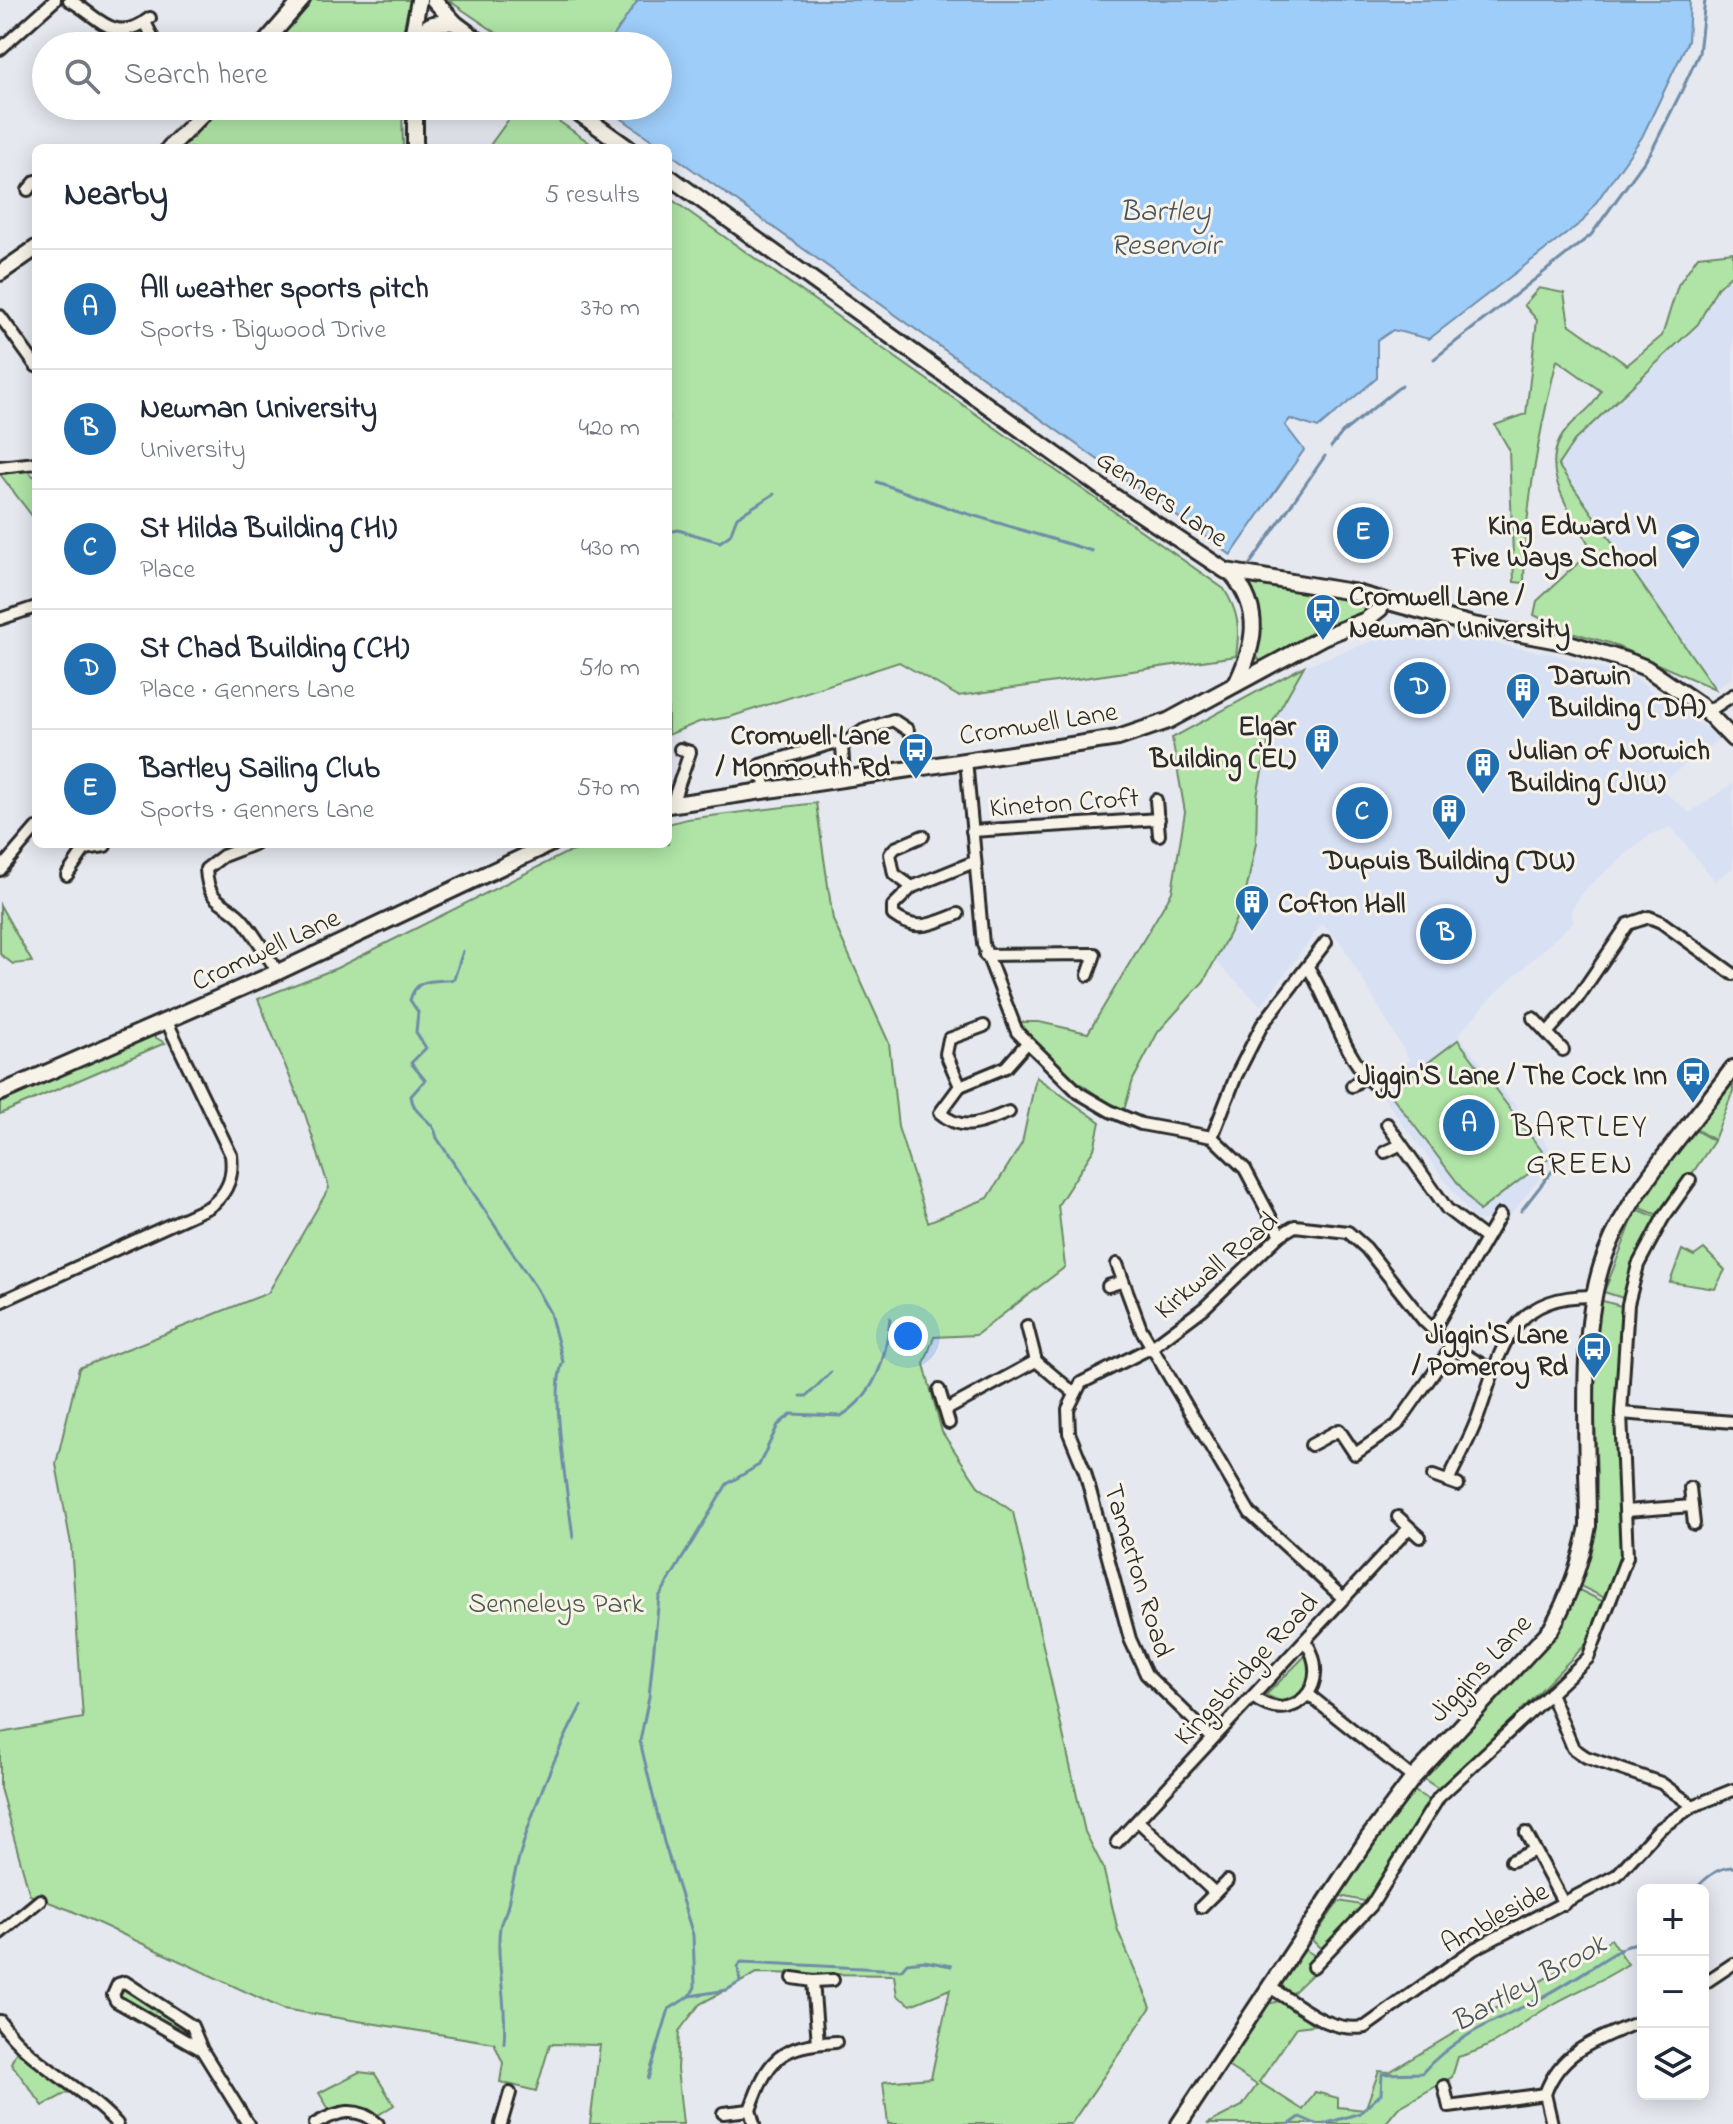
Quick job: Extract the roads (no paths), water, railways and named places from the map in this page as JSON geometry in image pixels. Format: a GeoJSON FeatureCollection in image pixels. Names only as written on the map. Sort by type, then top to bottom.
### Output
{"type":"FeatureCollection","features":[{"type":"Feature","properties":{"kind":"street"},"geometry":{"type":"LineString","coordinates":[[0,49],[55,0]]}},
{"type":"Feature","properties":{"kind":"street"},"geometry":{"type":"LineString","coordinates":[[69,0],[105,27],[114,29],[147,20],[152,32]]}},
{"type":"Feature","properties":{"kind":"street"},"geometry":{"type":"LineString","coordinates":[[274,32],[302,0]]}},
{"type":"Feature","properties":{"kind":"street"},"geometry":{"type":"LineString","coordinates":[[415,32],[419,0]]}},
{"type":"Feature","properties":{"kind":"street"},"geometry":{"type":"LineString","coordinates":[[434,0],[467,32]]}},
{"type":"Feature","properties":{"kind":"street"},"geometry":{"type":"LineString","coordinates":[[420,32],[430,23],[455,23]]}},
{"type":"Feature","properties":{"kind":"street"},"geometry":{"type":"LineString","coordinates":[[173,144],[197,120]]}},
{"type":"Feature","properties":{"kind":"street"},"geometry":{"type":"LineString","coordinates":[[415,120],[415,144]]}},
{"type":"Feature","properties":{"kind":"street"},"geometry":{"type":"LineString","coordinates":[[589,120],[622,144]]}},
{"type":"Feature","properties":{"kind":"street","name":"Genners Lane"},"geometry":{"type":"LineString","coordinates":[[672,179],[1112,495],[1232,574],[1352,592],[1473,625],[1569,643],[1631,662],[1646,668],[1707,712],[1733,739]]}},
{"type":"Feature","properties":{"kind":"street"},"geometry":{"type":"LineString","coordinates":[[2,274],[32,251]]}},
{"type":"Feature","properties":{"kind":"street"},"geometry":{"type":"LineString","coordinates":[[0,316],[32,360]]}},
{"type":"Feature","properties":{"kind":"street"},"geometry":{"type":"LineString","coordinates":[[0,467],[32,463]]}},
{"type":"Feature","properties":{"kind":"street"},"geometry":{"type":"LineString","coordinates":[[1232,574],[1246,594],[1255,626],[1248,659],[1235,685]]}},
{"type":"Feature","properties":{"kind":"street","name":"Cromwell Lane"},"geometry":{"type":"LineString","coordinates":[[672,804],[1118,738],[1168,721],[1323,637],[1366,620],[1380,609],[1383,601]]}},
{"type":"Feature","properties":{"kind":"street"},"geometry":{"type":"LineString","coordinates":[[0,619],[32,608]]}},
{"type":"Feature","properties":{"kind":"street"},"geometry":{"type":"LineString","coordinates":[[1707,712],[1733,695]]}},
{"type":"Feature","properties":{"kind":"street"},"geometry":{"type":"LineString","coordinates":[[766,789],[760,765],[813,747],[842,745],[864,730],[893,720],[908,730]]}},
{"type":"Feature","properties":{"kind":"street"},"geometry":{"type":"LineString","coordinates":[[842,745],[844,778]]}},
{"type":"Feature","properties":{"kind":"street"},"geometry":{"type":"LineString","coordinates":[[672,799],[690,752],[680,749]]}},
{"type":"Feature","properties":{"kind":"street"},"geometry":{"type":"LineString","coordinates":[[966,760],[985,955],[1011,1018],[1027,1043],[1079,1093],[1110,1111],[1141,1124],[1212,1137],[1245,1169],[1280,1235]]}},
{"type":"Feature","properties":{"kind":"street","name":"Kineton Croft"},"geometry":{"type":"LineString","coordinates":[[1156,800],[1159,835]]}},
{"type":"Feature","properties":{"kind":"street","name":"Kineton Croft"},"geometry":{"type":"LineString","coordinates":[[972,831],[1159,819]]}},
{"type":"Feature","properties":{"kind":"street"},"geometry":{"type":"LineString","coordinates":[[0,870],[32,833]]}},
{"type":"Feature","properties":{"kind":"street"},"geometry":{"type":"LineString","coordinates":[[912,887],[894,874],[890,854],[895,848],[923,836]]}},
{"type":"Feature","properties":{"kind":"street"},"geometry":{"type":"LineString","coordinates":[[67,875],[81,848]]}},
{"type":"Feature","properties":{"kind":"street"},"geometry":{"type":"LineString","coordinates":[[245,848],[213,862],[206,869],[207,880],[215,898],[240,917],[278,972]]}},
{"type":"Feature","properties":{"kind":"street","name":"Cromwell Lane"},"geometry":{"type":"LineString","coordinates":[[0,1093],[278,972],[542,848]]}},
{"type":"Feature","properties":{"kind":"street"},"geometry":{"type":"LineString","coordinates":[[958,914],[921,927],[908,926],[893,915],[893,906],[912,887],[974,862]]}},
{"type":"Feature","properties":{"kind":"street"},"geometry":{"type":"LineString","coordinates":[[1547,1033],[1577,999],[1628,924],[1641,917],[1661,922],[1733,974]]}},
{"type":"Feature","properties":{"kind":"street"},"geometry":{"type":"LineString","coordinates":[[1212,1137],[1236,1076],[1262,1025],[1326,942]]}},
{"type":"Feature","properties":{"kind":"street"},"geometry":{"type":"LineString","coordinates":[[985,955],[1095,954],[1088,975]]}},
{"type":"Feature","properties":{"kind":"street"},"geometry":{"type":"LineString","coordinates":[[1308,967],[1325,995],[1341,1039],[1368,1080],[1352,1086]]}},
{"type":"Feature","properties":{"kind":"street"},"geometry":{"type":"LineString","coordinates":[[1533,1018],[1563,1050]]}},
{"type":"Feature","properties":{"kind":"street"},"geometry":{"type":"LineString","coordinates":[[0,1302],[209,1207],[223,1195],[232,1174],[231,1155],[167,1022]]}},
{"type":"Feature","properties":{"kind":"street"},"geometry":{"type":"LineString","coordinates":[[960,1086],[946,1054],[949,1039],[984,1026]]}},
{"type":"Feature","properties":{"kind":"street"},"geometry":{"type":"LineString","coordinates":[[1009,1112],[977,1125],[961,1127],[940,1113],[960,1086],[1006,1067],[1027,1043]]}},
{"type":"Feature","properties":{"kind":"street","name":"Jiggins Lane"},"geometry":{"type":"LineString","coordinates":[[1179,2124],[1368,1838],[1413,1778],[1551,1629],[1573,1585],[1588,1526],[1588,1332],[1605,1254],[1629,1206],[1733,1068]]}},
{"type":"Feature","properties":{"kind":"street"},"geometry":{"type":"LineString","coordinates":[[1387,1124],[1447,1209],[1485,1238]]}},
{"type":"Feature","properties":{"kind":"street"},"geometry":{"type":"LineString","coordinates":[[1385,1152],[1400,1145]]}},
{"type":"Feature","properties":{"kind":"street"},"geometry":{"type":"LineString","coordinates":[[1313,1967],[1371,1906],[1439,1797],[1588,1658],[1627,1557],[1621,1413],[1628,1304],[1638,1265],[1663,1218],[1690,1180]]}},
{"type":"Feature","properties":{"kind":"street"},"geometry":{"type":"LineString","coordinates":[[1434,1329],[1500,1215]]}},
{"type":"Feature","properties":{"kind":"street","name":"Kirkwall Road"},"geometry":{"type":"LineString","coordinates":[[1074,1393],[1081,1383],[1152,1347],[1204,1308],[1280,1235],[1295,1226],[1348,1232],[1366,1248],[1424,1321],[1452,1347],[1493,1371]]}},
{"type":"Feature","properties":{"kind":"street"},"geometry":{"type":"LineString","coordinates":[[1117,1264],[1121,1282],[1152,1347],[1250,1513],[1343,1598]]}},
{"type":"Feature","properties":{"kind":"street"},"geometry":{"type":"LineString","coordinates":[[1108,1286],[1121,1282]]}},
{"type":"Feature","properties":{"kind":"street"},"geometry":{"type":"LineString","coordinates":[[1433,1476],[1453,1483],[1506,1337],[1523,1316],[1547,1301],[1594,1296]]}},
{"type":"Feature","properties":{"kind":"street"},"geometry":{"type":"LineString","coordinates":[[1027,1326],[1036,1361],[1074,1393]]}},
{"type":"Feature","properties":{"kind":"street"},"geometry":{"type":"LineString","coordinates":[[1311,1445],[1339,1430],[1355,1454],[1397,1425],[1452,1347]]}},
{"type":"Feature","properties":{"kind":"street"},"geometry":{"type":"LineString","coordinates":[[946,1410],[1036,1361]]}},
{"type":"Feature","properties":{"kind":"street"},"geometry":{"type":"LineString","coordinates":[[939,1390],[949,1423]]}},
{"type":"Feature","properties":{"kind":"street","name":"Tamerton Road"},"geometry":{"type":"LineString","coordinates":[[1074,1393],[1068,1409],[1069,1433],[1085,1472],[1136,1654],[1146,1674],[1164,1695],[1211,1737]]}},
{"type":"Feature","properties":{"kind":"street"},"geometry":{"type":"LineString","coordinates":[[1621,1413],[1733,1422]]}},
{"type":"Feature","properties":{"kind":"street"},"geometry":{"type":"LineString","coordinates":[[1690,1488],[1694,1524]]}},
{"type":"Feature","properties":{"kind":"street"},"geometry":{"type":"LineString","coordinates":[[1626,1511],[1692,1506]]}},
{"type":"Feature","properties":{"kind":"street"},"geometry":{"type":"LineString","coordinates":[[1398,1517],[1420,1537]]}},
{"type":"Feature","properties":{"kind":"street","name":"Kingsbridge Road"},"geometry":{"type":"LineString","coordinates":[[1117,1842],[1211,1737],[1253,1697],[1409,1528]]}},
{"type":"Feature","properties":{"kind":"street"},"geometry":{"type":"LineString","coordinates":[[1253,1697],[1265,1706],[1280,1707],[1298,1703],[1309,1695],[1317,1666],[1315,1655],[1305,1641]]}},
{"type":"Feature","properties":{"kind":"street"},"geometry":{"type":"LineString","coordinates":[[1550,1693],[1573,1748],[1586,1757],[1661,1783],[1693,1806]]}},
{"type":"Feature","properties":{"kind":"street"},"geometry":{"type":"LineString","coordinates":[[1309,1695],[1413,1778]]}},
{"type":"Feature","properties":{"kind":"street","name":"Ambleside"},"geometry":{"type":"LineString","coordinates":[[1271,1988],[1333,2026],[1347,2030],[1365,2027],[1474,1949],[1617,1875],[1658,1830],[1693,1806],[1733,1790]]}},
{"type":"Feature","properties":{"kind":"street"},"geometry":{"type":"LineString","coordinates":[[1138,1821],[1215,1893]]}},
{"type":"Feature","properties":{"kind":"street"},"geometry":{"type":"LineString","coordinates":[[1526,1833],[1564,1904]]}},
{"type":"Feature","properties":{"kind":"street"},"geometry":{"type":"LineString","coordinates":[[1511,1861],[1533,1851]]}},
{"type":"Feature","properties":{"kind":"street"},"geometry":{"type":"LineString","coordinates":[[1201,1907],[1227,1881]]}},
{"type":"Feature","properties":{"kind":"street"},"geometry":{"type":"LineString","coordinates":[[0,1933],[40,1900]]}},
{"type":"Feature","properties":{"kind":"street"},"geometry":{"type":"LineString","coordinates":[[1709,1980],[1733,1964]]}},
{"type":"Feature","properties":{"kind":"street"},"geometry":{"type":"LineString","coordinates":[[793,1978],[833,1980]]}},
{"type":"Feature","properties":{"kind":"street"},"geometry":{"type":"LineString","coordinates":[[813,1981],[818,2043]]}},
{"type":"Feature","properties":{"kind":"street"},"geometry":{"type":"LineString","coordinates":[[202,2050],[116,2001],[113,1995],[118,1984],[125,1982],[192,2026],[202,2050],[248,2124]]}},
{"type":"Feature","properties":{"kind":"street"},"geometry":{"type":"LineString","coordinates":[[0,2021],[16,2044],[78,2089],[117,2124]]}},
{"type":"Feature","properties":{"kind":"street"},"geometry":{"type":"LineString","coordinates":[[1552,2124],[1545,2094],[1550,2081],[1574,2050],[1637,2023]]}},
{"type":"Feature","properties":{"kind":"street"},"geometry":{"type":"LineString","coordinates":[[754,2124],[750,2110],[769,2063],[784,2053],[818,2043],[836,2042]]}},
{"type":"Feature","properties":{"kind":"street"},"geometry":{"type":"LineString","coordinates":[[1444,2086],[1449,2107],[1545,2094]]}},
{"type":"Feature","properties":{"kind":"street"},"geometry":{"type":"LineString","coordinates":[[501,2124],[510,2093]]}},
{"type":"Feature","properties":{"kind":"street"},"geometry":{"type":"LineString","coordinates":[[723,2113],[750,2110]]}},
{"type":"Feature","properties":{"kind":"street"},"geometry":{"type":"LineString","coordinates":[[315,2124],[344,2111],[362,2111],[378,2124]]}},
{"type":"Feature","properties":{"kind":"water","name":"Bartley Reservoir"},"geometry":{"type":"Polygon","coordinates":[[[638,0],[1690,0],[1688,41],[1642,137],[1583,221],[1429,339],[1393,330],[1377,341],[1377,378],[1318,428],[1290,419],[1285,425],[1304,450],[1231,555],[672,155],[672,144],[657,144],[624,120],[672,120],[672,32],[616,32],[638,0]]]}},
{"type":"Feature","properties":{"kind":"waterway"},"geometry":{"type":"LineString","coordinates":[[1434,359],[1591,235],[1651,152],[1682,90],[1699,53],[1705,0]]}},
{"type":"Feature","properties":{"kind":"waterway"},"geometry":{"type":"LineString","coordinates":[[1331,447],[1342,433],[1402,385]]}},
{"type":"Feature","properties":{"kind":"waterway"},"geometry":{"type":"LineString","coordinates":[[1250,564],[1325,456]]}},
{"type":"Feature","properties":{"kind":"waterway"},"geometry":{"type":"LineString","coordinates":[[877,482],[955,510],[1092,551]]}},
{"type":"Feature","properties":{"kind":"waterway"},"geometry":{"type":"LineString","coordinates":[[672,531],[678,530],[720,542],[730,535],[737,517],[774,494]]}},
{"type":"Feature","properties":{"kind":"waterway"},"geometry":{"type":"LineString","coordinates":[[463,951],[454,979],[422,983],[410,1000],[418,1012],[416,1032],[426,1048],[411,1063],[425,1080],[411,1096],[416,1109],[432,1126],[550,1313],[563,1362],[559,1376],[559,1421],[573,1538]]}},
{"type":"Feature","properties":{"kind":"waterway"},"geometry":{"type":"LineString","coordinates":[[1521,1211],[1560,1161]]}},
{"type":"Feature","properties":{"kind":"waterway"},"geometry":{"type":"LineString","coordinates":[[648,2079],[669,2009],[690,1996],[695,1987],[693,1935],[664,1842],[640,1741],[649,1697],[659,1597],[727,1484],[759,1465],[778,1425],[791,1414],[841,1416],[863,1397],[878,1373],[890,1318]]}},
{"type":"Feature","properties":{"kind":"waterway"},"geometry":{"type":"LineString","coordinates":[[801,1396],[807,1396],[831,1372]]}},
{"type":"Feature","properties":{"kind":"waterway"},"geometry":{"type":"LineString","coordinates":[[504,2043],[499,1954],[501,1924],[537,1802],[581,1706]]}},
{"type":"Feature","properties":{"kind":"waterway","name":"Bartley Brook"},"geometry":{"type":"LineString","coordinates":[[1700,1884],[1717,1871],[1733,1867]]}},
{"type":"Feature","properties":{"kind":"waterway","name":"Bartley Brook"},"geometry":{"type":"LineString","coordinates":[[1324,2124],[1360,2113],[1381,2094],[1382,2074],[1422,2073],[1446,2050],[1473,2032],[1556,1990],[1628,1945],[1637,1943]]}},
{"type":"Feature","properties":{"kind":"waterway"},"geometry":{"type":"LineString","coordinates":[[690,1996],[727,1990],[740,1982],[738,1967],[741,1962],[901,1970],[907,1963],[924,1961],[951,1966]]}},
{"type":"Feature","properties":{"kind":"waterway","name":"Bartley Brook"},"geometry":{"type":"LineString","coordinates":[[1290,2124],[1300,2117],[1316,2124]]}},
{"type":"Feature","properties":{"kind":"place","name":"Bartley Sailing Club"},"geometry":{"type":"Point","coordinates":[1363,533]}},
{"type":"Feature","properties":{"kind":"place","name":"King Edward VI Five Ways School"},"geometry":{"type":"Point","coordinates":[1683,571]}},
{"type":"Feature","properties":{"kind":"place","name":"Cromwell Lane / Newman University"},"geometry":{"type":"Point","coordinates":[1323,642]}},
{"type":"Feature","properties":{"kind":"place","name":"St Chad Building (CH)"},"geometry":{"type":"Point","coordinates":[1420,688]}},
{"type":"Feature","properties":{"kind":"place","name":"Darwin Building (DA)"},"geometry":{"type":"Point","coordinates":[1523,721]}},
{"type":"Feature","properties":{"kind":"place","name":"Elgar Building (EL)"},"geometry":{"type":"Point","coordinates":[1322,772]}},
{"type":"Feature","properties":{"kind":"place","name":"Cromwell Lane / Monmouth Rd"},"geometry":{"type":"Point","coordinates":[916,781]}},
{"type":"Feature","properties":{"kind":"place","name":"Julian of Norwich Building (JIU)"},"geometry":{"type":"Point","coordinates":[1483,796]}},
{"type":"Feature","properties":{"kind":"place","name":"St Hilda Building (HI)"},"geometry":{"type":"Point","coordinates":[1362,813]}},
{"type":"Feature","properties":{"kind":"place","name":"Dupuis Building (DU)"},"geometry":{"type":"Point","coordinates":[1449,842]}},
{"type":"Feature","properties":{"kind":"place","name":"Cofton Hall"},"geometry":{"type":"Point","coordinates":[1252,933]}},
{"type":"Feature","properties":{"kind":"place","name":"Newman University"},"geometry":{"type":"Point","coordinates":[1446,934]}},
{"type":"Feature","properties":{"kind":"place","name":"Jiggin'S Lane / The Cock Inn"},"geometry":{"type":"Point","coordinates":[1693,1105]}},
{"type":"Feature","properties":{"kind":"place","name":"All weather sports pitch"},"geometry":{"type":"Point","coordinates":[1469,1125]}},
{"type":"Feature","properties":{"kind":"place","name":"Jiggin'S Lane / Pomeroy Rd"},"geometry":{"type":"Point","coordinates":[1594,1380]}},
{"type":"Feature","properties":{"kind":"district","name":"BARTLEY GREEN"},"geometry":{"type":"Point","coordinates":[1580,1144]}},
{"type":"Feature","properties":{"kind":"park label","name":"Senneleys Park"},"geometry":{"type":"Point","coordinates":[556,1602]}}]}
